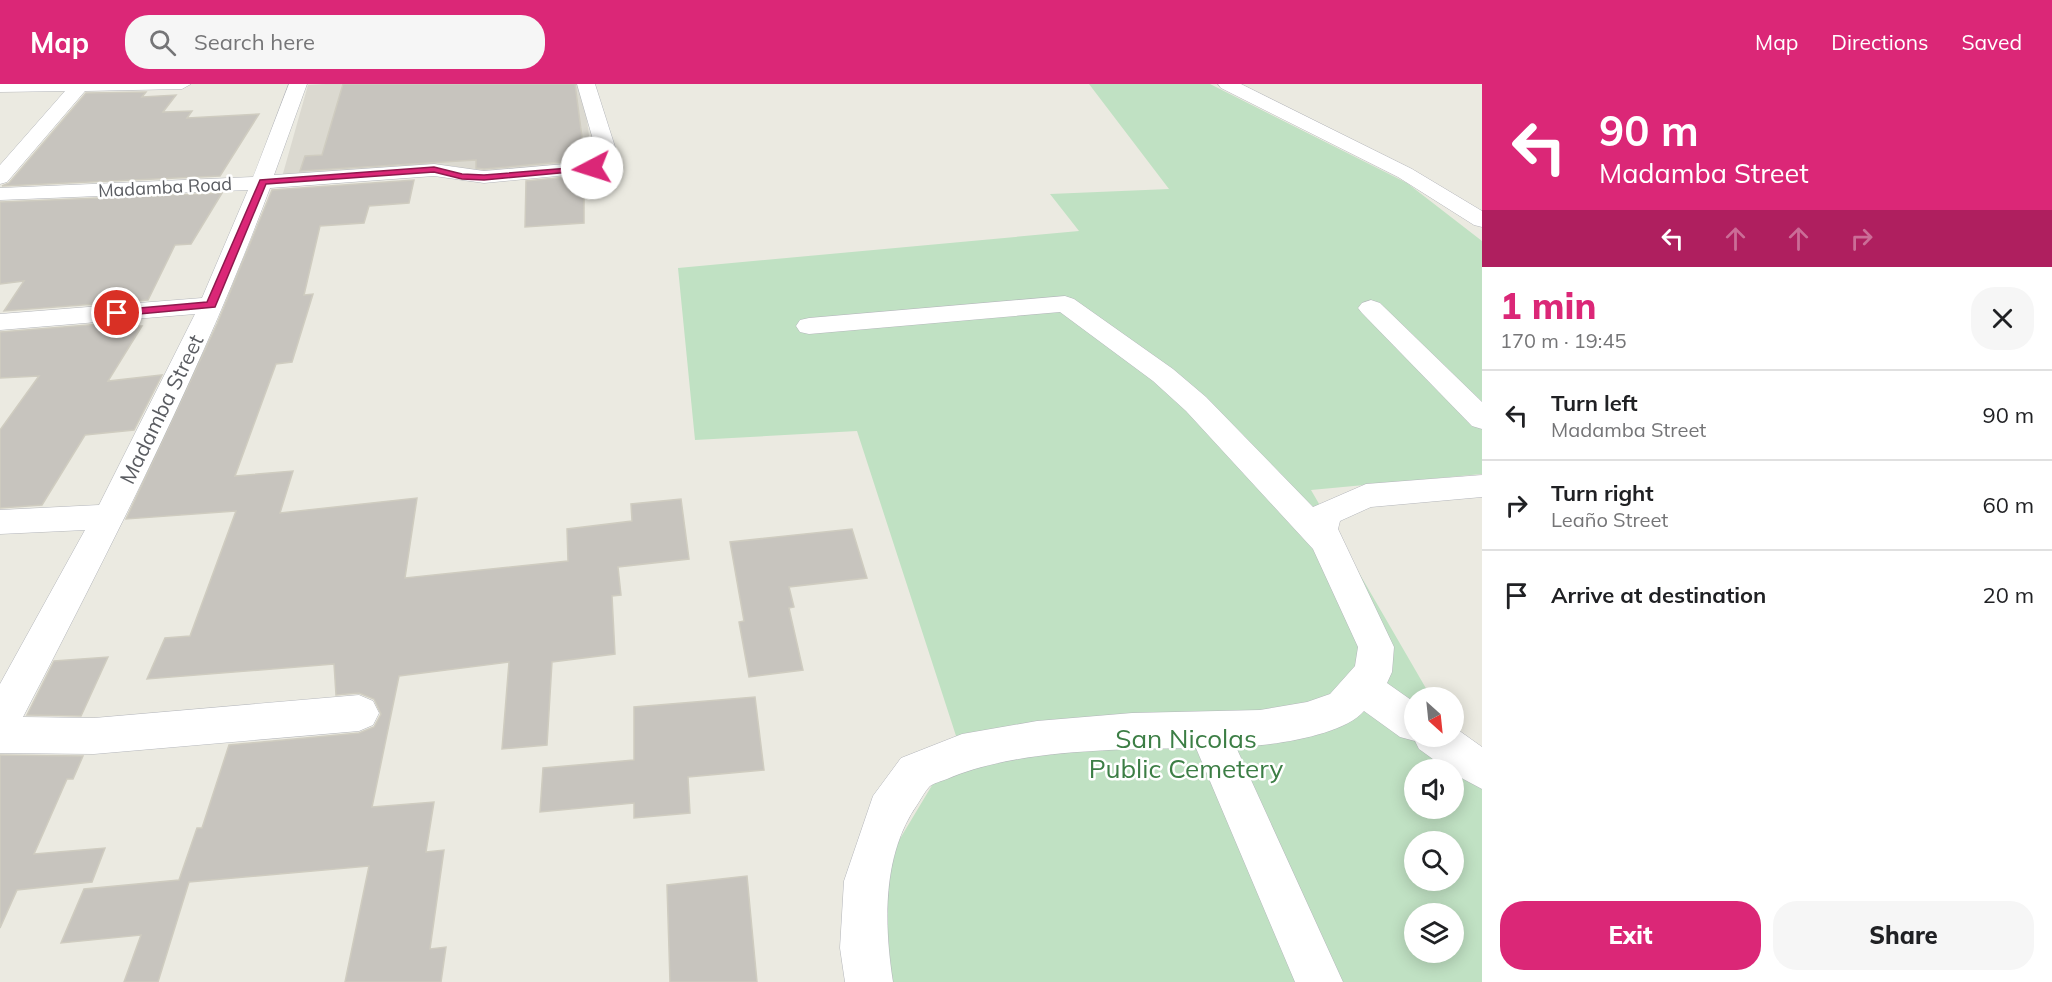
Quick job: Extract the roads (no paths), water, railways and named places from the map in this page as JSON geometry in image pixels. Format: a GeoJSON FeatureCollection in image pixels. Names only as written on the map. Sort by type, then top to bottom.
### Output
{"type":"FeatureCollection","features":[{"type":"Feature","properties":{"kind":"street"},"geometry":{"type":"LineString","coordinates":[[0,87],[182,84]]}},
{"type":"Feature","properties":{"kind":"street","name":"Madamba Street"},"geometry":{"type":"LineString","coordinates":[[0,722],[109,517],[211,305],[263,182],[298,84]]}},
{"type":"Feature","properties":{"kind":"street","name":"Madamba Road"},"geometry":{"type":"LineString","coordinates":[[0,194],[263,182],[434,170],[462,176],[484,177],[592,168],[606,162],[606,150],[586,84]]}},
{"type":"Feature","properties":{"kind":"street"},"geometry":{"type":"LineString","coordinates":[[1227,84],[1415,178],[1482,220]]}},
{"type":"Feature","properties":{"kind":"street"},"geometry":{"type":"LineString","coordinates":[[0,178],[80,85]]}},
{"type":"Feature","properties":{"kind":"street"},"geometry":{"type":"LineString","coordinates":[[809,326],[1065,304],[1163,375],[1196,404],[1326,542]]}},
{"type":"Feature","properties":{"kind":"street"},"geometry":{"type":"LineString","coordinates":[[0,322],[211,305]]}},
{"type":"Feature","properties":{"kind":"street"},"geometry":{"type":"LineString","coordinates":[[1371,308],[1482,419]]}},
{"type":"Feature","properties":{"kind":"street"},"geometry":{"type":"LineString","coordinates":[[870,982],[864,948],[866,881],[888,811],[916,772],[962,753],[1037,739],[1132,731],[1260,728],[1307,720],[1343,707],[1373,672],[1376,647],[1326,542],[1322,530],[1325,514],[1366,496],[1482,486]]}},
{"type":"Feature","properties":{"kind":"street"},"geometry":{"type":"LineString","coordinates":[[0,522],[109,517]]}},
{"type":"Feature","properties":{"kind":"street"},"geometry":{"type":"LineString","coordinates":[[1360,686],[1404,717]]}},
{"type":"Feature","properties":{"kind":"street"},"geometry":{"type":"LineString","coordinates":[[0,735],[94,736],[359,714]]}},
{"type":"Feature","properties":{"kind":"street"},"geometry":{"type":"LineString","coordinates":[[1208,729],[1319,982]]}},
{"type":"Feature","properties":{"kind":"street"},"geometry":{"type":"LineString","coordinates":[[1449,747],[1482,770]]}},
{"type":"Feature","properties":{"kind":"park label","name":"San Nicolas Public Cemetery"},"geometry":{"type":"Point","coordinates":[1186,753]}}]}
